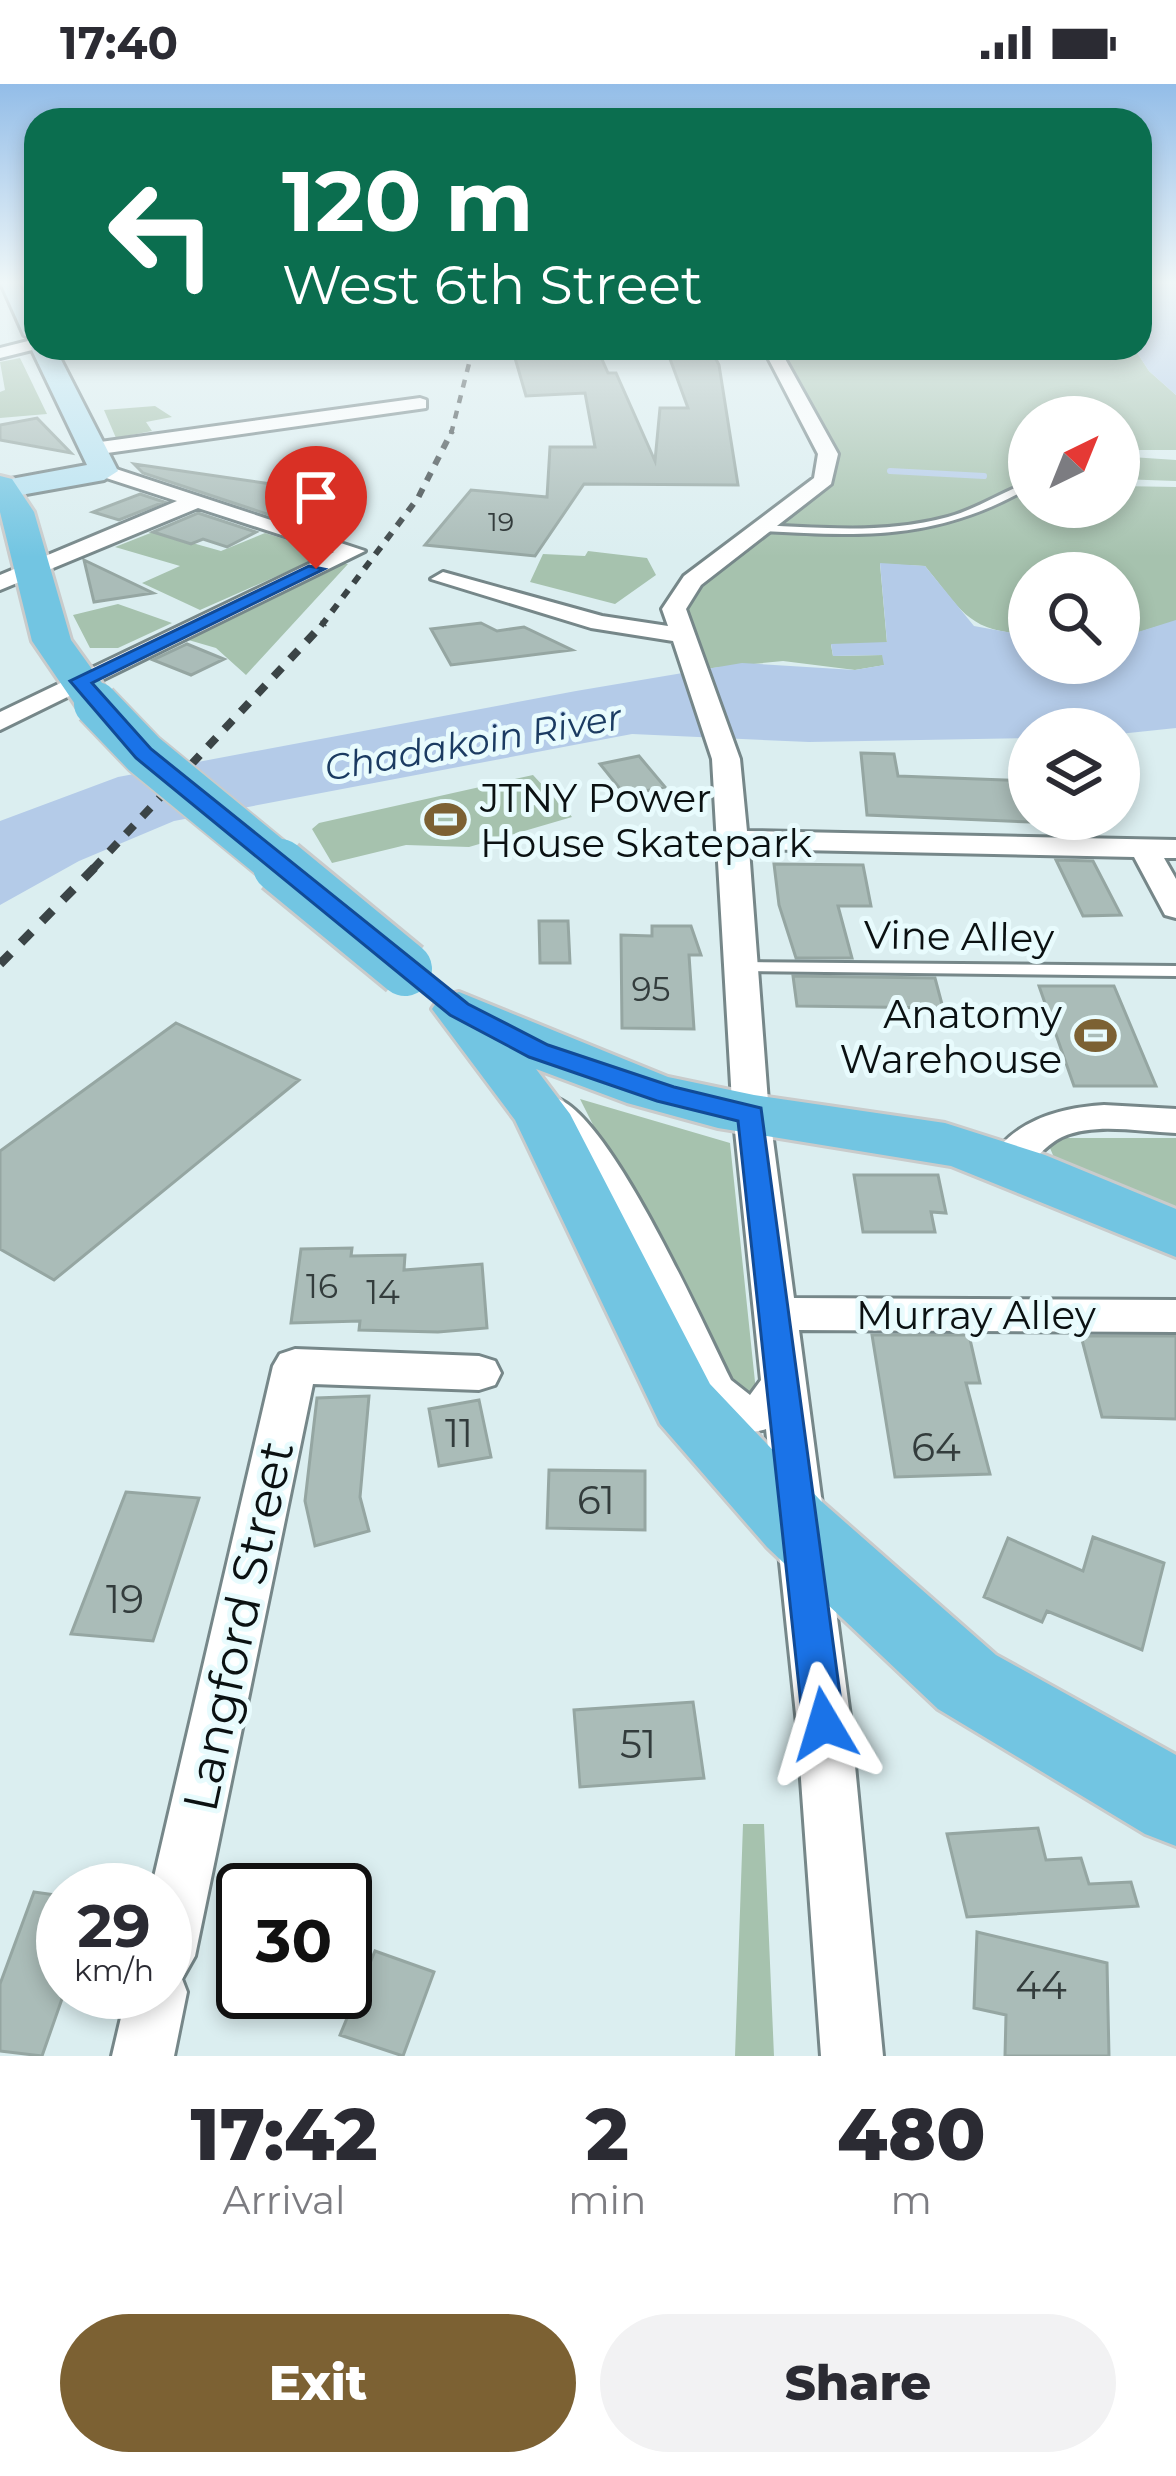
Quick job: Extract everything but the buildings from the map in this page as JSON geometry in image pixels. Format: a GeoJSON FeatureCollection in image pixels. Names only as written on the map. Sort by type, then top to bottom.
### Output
{"type":"FeatureCollection","features":[{"type":"Feature","properties":{"kind":"main road"},"geometry":{"type":"LineString","coordinates":[[1,488],[17,512],[16,576],[52,641],[88,692],[144,754],[459,1010],[538,1051],[667,1095],[752,1115],[904,1135],[1005,1165],[1176,1234]]}},
{"type":"Feature","properties":{"kind":"main road"},"geometry":{"type":"LineString","coordinates":[[459,1010],[530,1100],[685,1404],[801,1531],[968,1682],[1176,1803]]}},
{"type":"Feature","properties":{"kind":"street"},"geometry":{"type":"LineString","coordinates":[[0,722],[88,692],[354,551],[196,501],[99,460],[54,373]]}},
{"type":"Feature","properties":{"kind":"street"},"geometry":{"type":"LineString","coordinates":[[785,373],[816,427],[829,466],[824,480],[678,598],[674,609],[719,741],[734,840],[752,1115],[801,1531],[852,2056]]}},
{"type":"Feature","properties":{"kind":"street"},"geometry":{"type":"LineString","coordinates":[[1,488],[99,460],[420,404]]}},
{"type":"Feature","properties":{"kind":"street"},"geometry":{"type":"LineString","coordinates":[[16,576],[196,501]]}},
{"type":"Feature","properties":{"kind":"street"},"geometry":{"type":"LineString","coordinates":[[442,579],[684,647]]}},
{"type":"Feature","properties":{"kind":"street"},"geometry":{"type":"LineString","coordinates":[[734,840],[1160,848],[1176,908]]}},
{"type":"Feature","properties":{"kind":"street"},"geometry":{"type":"LineString","coordinates":[[530,1100],[565,1114],[591,1152],[716,1392],[736,1413],[755,1415],[772,1406],[783,1380]]}},
{"type":"Feature","properties":{"kind":"street"},"geometry":{"type":"LineString","coordinates":[[1005,1165],[1025,1139],[1059,1120],[1176,1121]]}},
{"type":"Feature","properties":{"kind":"street","name":"Murray Alley"},"geometry":{"type":"LineString","coordinates":[[775,1314],[1176,1316]]}},
{"type":"Feature","properties":{"kind":"street","name":"Langford Street"},"geometry":{"type":"LineString","coordinates":[[185,1863],[295,1366],[479,1373]]}},
{"type":"Feature","properties":{"kind":"street"},"geometry":{"type":"LineString","coordinates":[[143,2056],[151,2019]]}},
{"type":"Feature","properties":{"kind":"lane"},"geometry":{"type":"LineString","coordinates":[[760,528],[910,531],[972,514],[1008,495]]}},
{"type":"Feature","properties":{"kind":"lane","name":"Vine Alley"},"geometry":{"type":"LineString","coordinates":[[742,967],[1176,971]]}},
{"type":"Feature","properties":{"kind":"green space"},"geometry":{"type":"Polygon","coordinates":[[[2,373],[27,373],[47,414],[0,418],[0,392],[5,390],[2,373]]]}},
{"type":"Feature","properties":{"kind":"green space"},"geometry":{"type":"Polygon","coordinates":[[[781,373],[1151,373],[1176,395],[1176,450],[1140,450],[1140,396],[1008,396],[1008,528],[1140,528],[1140,486],[1176,487],[1176,621],[1140,632],[1140,552],[1008,552],[1008,632],[968,616],[925,566],[880,564],[887,643],[831,645],[833,656],[883,655],[885,665],[855,670],[783,661],[692,670],[680,635],[692,581],[828,466],[781,373]]]}},
{"type":"Feature","properties":{"kind":"green space"},"geometry":{"type":"Polygon","coordinates":[[[155,406],[172,417],[146,422],[152,431],[116,438],[104,410],[155,406]]]}},
{"type":"Feature","properties":{"kind":"green space"},"geometry":{"type":"Polygon","coordinates":[[[1140,458],[1176,460],[1176,481],[1140,480],[1140,458]]]}},
{"type":"Feature","properties":{"kind":"green space"},"geometry":{"type":"Polygon","coordinates":[[[153,532],[221,551],[265,533],[329,553],[200,610],[142,583],[180,566],[115,547],[153,532]]]}},
{"type":"Feature","properties":{"kind":"green space"},"geometry":{"type":"Polygon","coordinates":[[[588,551],[647,558],[656,575],[615,604],[530,582],[543,554],[585,556],[588,551]]]}},
{"type":"Feature","properties":{"kind":"green space"},"geometry":{"type":"Polygon","coordinates":[[[335,563],[348,564],[246,675],[216,648],[185,639],[335,563]]]}},
{"type":"Feature","properties":{"kind":"green space"},"geometry":{"type":"Polygon","coordinates":[[[118,604],[172,623],[118,648],[90,648],[73,615],[118,604]]]}},
{"type":"Feature","properties":{"kind":"green space","name":"JTNY Power House Skatepark"},"geometry":{"type":"Polygon","coordinates":[[[533,775],[572,817],[469,847],[406,845],[332,863],[312,829],[319,823],[533,775]]]}},
{"type":"Feature","properties":{"kind":"green space"},"geometry":{"type":"Polygon","coordinates":[[[580,1099],[730,1143],[757,1401],[722,1381],[580,1099]]]}},
{"type":"Feature","properties":{"kind":"green space"},"geometry":{"type":"Polygon","coordinates":[[[1057,1138],[1176,1138],[1176,1210],[1055,1160],[1050,1148],[1057,1138]]]}},
{"type":"Feature","properties":{"kind":"green space"},"geometry":{"type":"Polygon","coordinates":[[[743,1824],[764,1824],[774,2056],[735,2056],[743,1824]]]}},
{"type":"Feature","properties":{"kind":"water"},"geometry":{"type":"Polygon","coordinates":[[[1151,373],[1176,373],[1176,395],[1151,373]]]}},
{"type":"Feature","properties":{"kind":"water","name":"Chadakoin River"},"geometry":{"type":"Polygon","coordinates":[[[880,563],[925,566],[974,626],[1008,632],[1008,684],[1140,684],[1140,631],[1176,620],[1176,728],[1140,732],[1140,708],[1008,708],[1008,738],[809,742],[632,734],[174,821],[79,861],[0,905],[0,821],[118,777],[742,663],[855,670],[884,665],[882,655],[833,656],[831,644],[887,642],[880,563]]]}},
{"type":"Feature","properties":{"kind":"waterway"},"geometry":{"type":"LineString","coordinates":[[890,471],[984,476]]}},
{"type":"Feature","properties":{"kind":"railway"},"geometry":{"type":"LineString","coordinates":[[452,432],[467,373]]}},
{"type":"Feature","properties":{"kind":"railway"},"geometry":{"type":"LineString","coordinates":[[321,626],[418,498],[452,432]]}},
{"type":"Feature","properties":{"kind":"railway"},"geometry":{"type":"LineString","coordinates":[[93,869],[324,623]]}},
{"type":"Feature","properties":{"kind":"railway"},"geometry":{"type":"LineString","coordinates":[[0,964],[96,866]]}},
{"type":"Feature","properties":{"kind":"place","name":"JTNY Power House Skatepark"},"geometry":{"type":"Point","coordinates":[446,820]}},
{"type":"Feature","properties":{"kind":"place","name":"Anatomy Warehouse"},"geometry":{"type":"Point","coordinates":[1096,1036]}},
{"type":"Feature","properties":{"kind":"route"},"geometry":{"type":"LineString","coordinates":[[316,569],[80,681],[144,754],[459,1010],[538,1051],[667,1095],[752,1115],[824,1724]]}}]}
